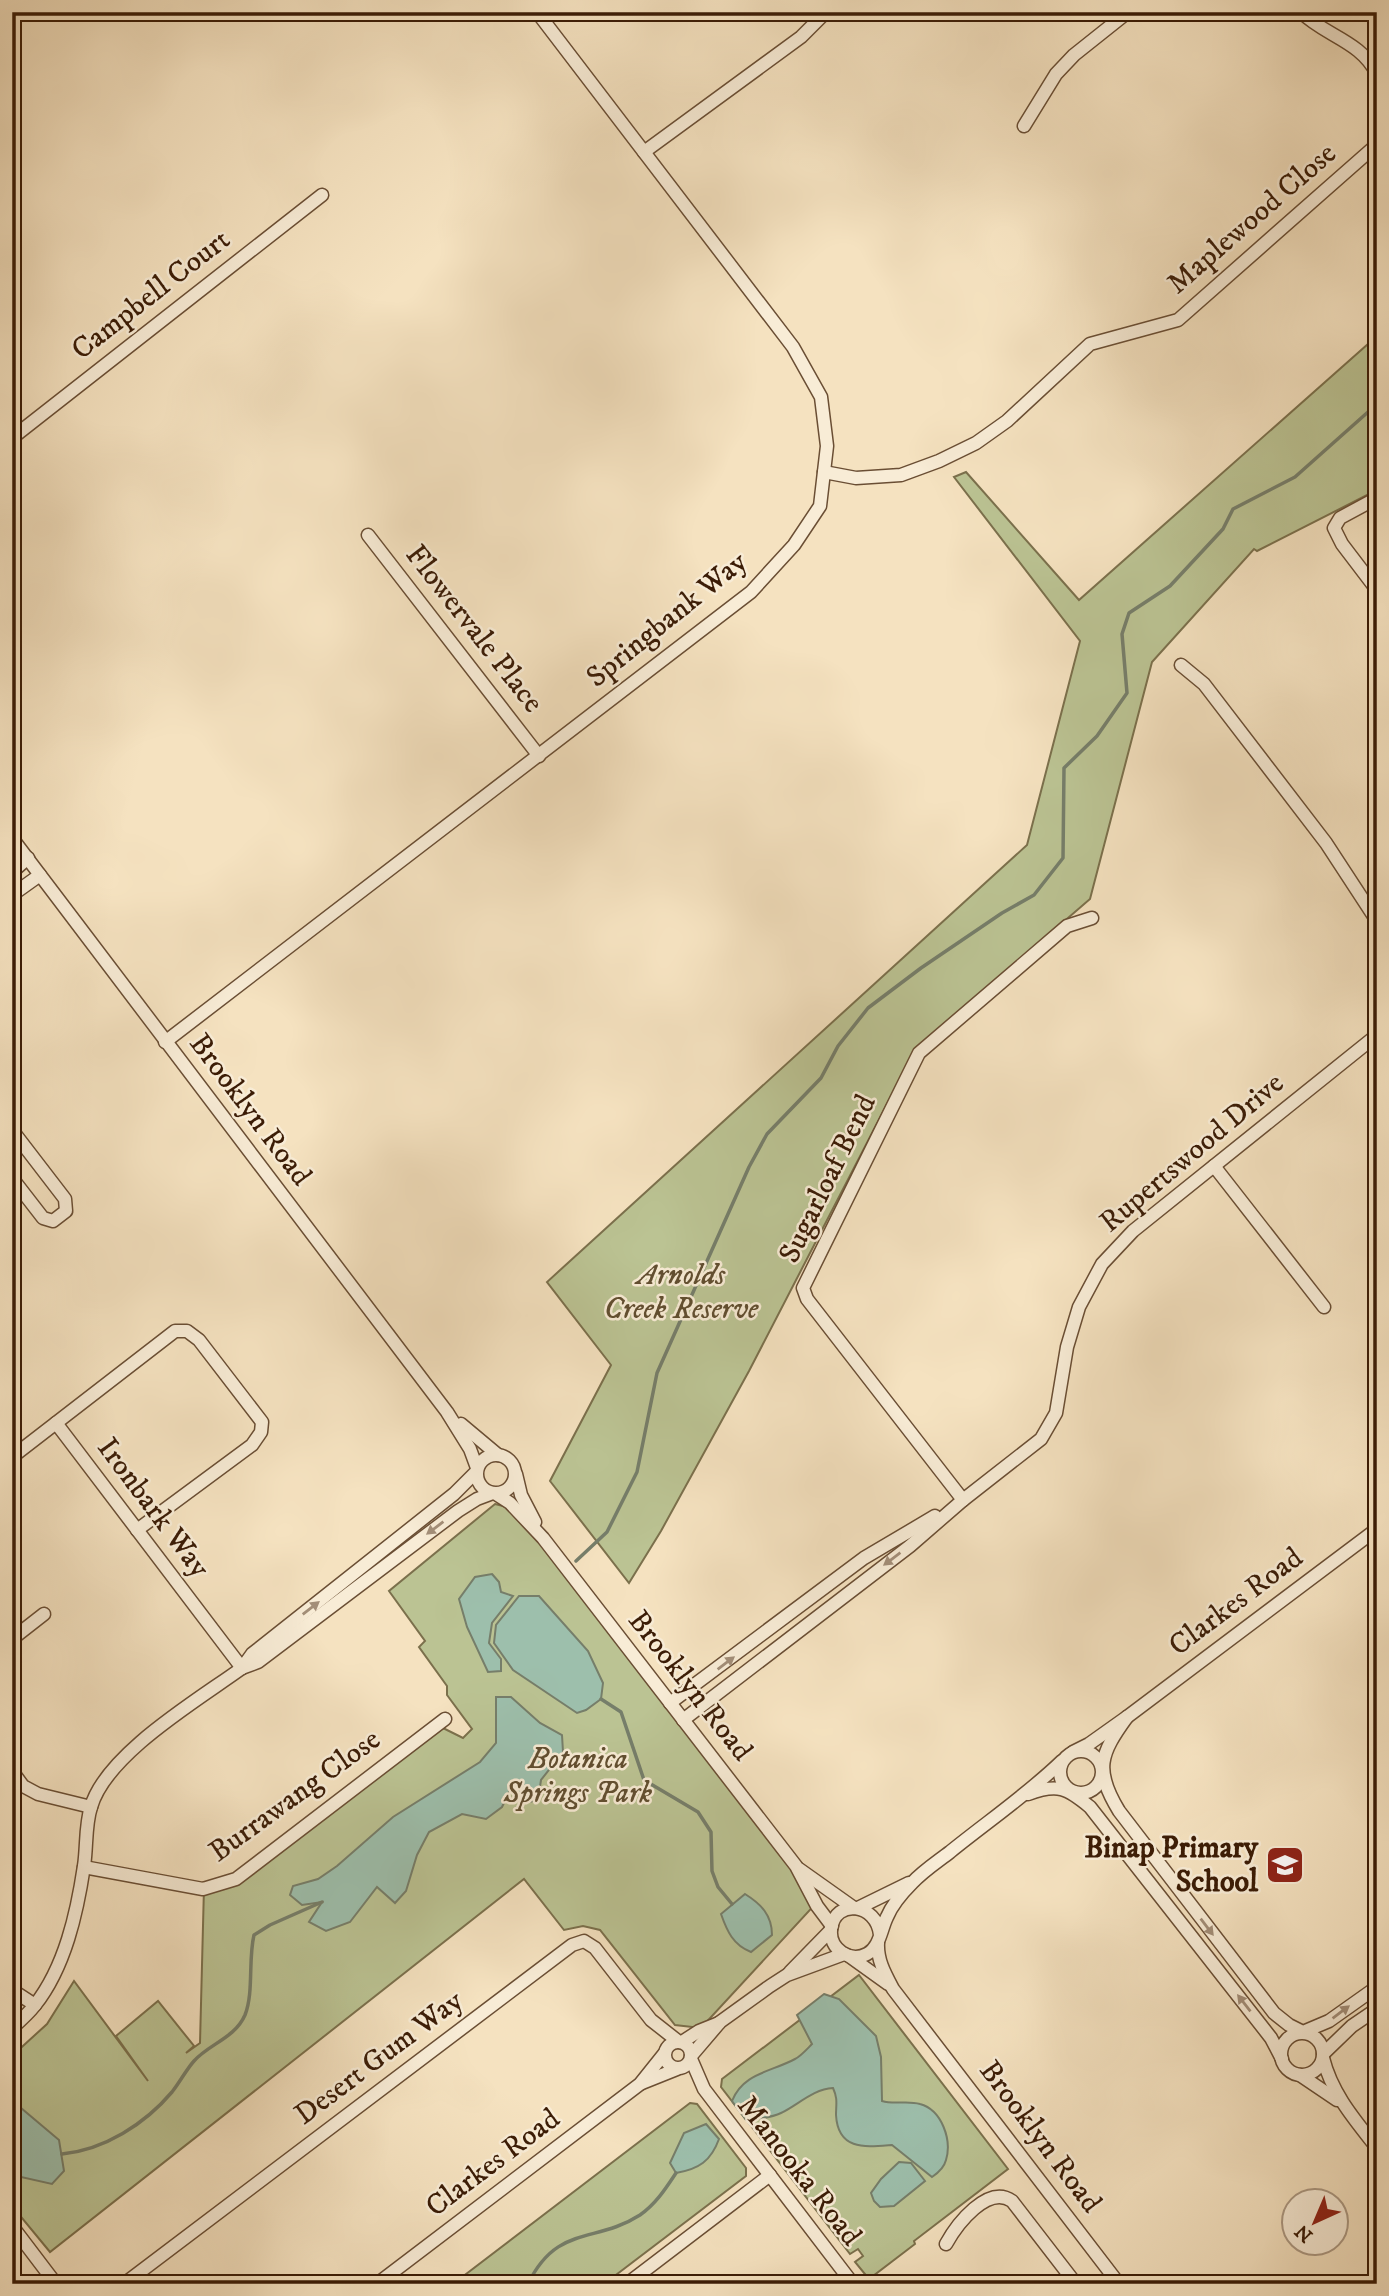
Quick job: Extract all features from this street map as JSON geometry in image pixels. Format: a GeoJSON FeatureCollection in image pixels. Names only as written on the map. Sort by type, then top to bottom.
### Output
{"type":"FeatureCollection","features":[{"type":"Feature","properties":{"kind":"street","name":"Springbank Way"},"geometry":{"type":"LineString","coordinates":[[165,1042],[751,592],[794,545],[820,506],[827,446],[821,397],[793,347],[537,12]]}},
{"type":"Feature","properties":{"kind":"street"},"geometry":{"type":"LineString","coordinates":[[644,152],[801,37],[821,17],[822,12]]}},
{"type":"Feature","properties":{"kind":"street"},"geometry":{"type":"LineString","coordinates":[[1024,126],[1056,74],[1074,55],[1128,12]]}},
{"type":"Feature","properties":{"kind":"street"},"geometry":{"type":"LineString","coordinates":[[1301,12],[1349,42],[1371,61],[1377,74]]}},
{"type":"Feature","properties":{"kind":"street","name":"Maplewood Close"},"geometry":{"type":"LineString","coordinates":[[824,472],[856,478],[901,475],[976,443],[1007,421],[1090,344],[1178,320],[1373,148],[1377,141]]}},
{"type":"Feature","properties":{"kind":"street","name":"Campbell Court"},"geometry":{"type":"LineString","coordinates":[[12,438],[322,195]]}},
{"type":"Feature","properties":{"kind":"street"},"geometry":{"type":"LineString","coordinates":[[1377,498],[1340,518],[1334,528],[1342,544],[1377,590]]}},
{"type":"Feature","properties":{"kind":"street","name":"Flowervale Place"},"geometry":{"type":"LineString","coordinates":[[368,535],[540,755]]}},
{"type":"Feature","properties":{"kind":"street"},"geometry":{"type":"LineString","coordinates":[[1181,665],[1204,684],[1253,748],[1326,844],[1377,921]]}},
{"type":"Feature","properties":{"kind":"street","name":"Brooklyn Road"},"geometry":{"type":"LineString","coordinates":[[12,838],[447,1412],[470,1449],[477,1470]]}},
{"type":"Feature","properties":{"kind":"street"},"geometry":{"type":"LineString","coordinates":[[12,873],[28,858]]}},
{"type":"Feature","properties":{"kind":"street"},"geometry":{"type":"LineString","coordinates":[[12,895],[40,875]]}},
{"type":"Feature","properties":{"kind":"street","name":"Sugarloaf Bend"},"geometry":{"type":"LineString","coordinates":[[963,1500],[807,1299],[803,1288],[919,1053],[1067,926],[1092,918]]}},
{"type":"Feature","properties":{"kind":"street","name":"Rupertswood Drive"},"geometry":{"type":"LineString","coordinates":[[683,1720],[910,1546],[1041,1439],[1056,1413],[1067,1347],[1079,1307],[1102,1264],[1133,1231],[1377,1035]]}},
{"type":"Feature","properties":{"kind":"street"},"geometry":{"type":"LineString","coordinates":[[12,1130],[65,1199],[66,1211],[53,1221],[43,1218],[12,1178]]}},
{"type":"Feature","properties":{"kind":"street"},"geometry":{"type":"LineString","coordinates":[[1214,1166],[1324,1307]]}},
{"type":"Feature","properties":{"kind":"street"},"geometry":{"type":"LineString","coordinates":[[56,1423],[175,1331],[187,1331],[199,1340],[262,1422],[261,1432],[251,1445],[137,1530]]}},
{"type":"Feature","properties":{"kind":"street","name":"Brooklyn Road"},"geometry":{"type":"LineString","coordinates":[[447,1412],[498,1455]]}},
{"type":"Feature","properties":{"kind":"street","name":"Ironbark Way"},"geometry":{"type":"LineString","coordinates":[[12,1457],[56,1423],[242,1668]]}},
{"type":"Feature","properties":{"kind":"street"},"geometry":{"type":"LineString","coordinates":[[12,2028],[35,2005],[54,1974],[69,1935],[84,1867],[90,1807],[119,1761],[138,1744],[242,1668],[258,1662],[458,1511],[477,1499],[511,1486],[515,1475],[509,1460],[498,1455],[488,1456],[454,1494],[252,1654],[242,1668]]}},
{"type":"Feature","properties":{"kind":"street","name":"Brooklyn Road"},"geometry":{"type":"LineString","coordinates":[[514,1469],[521,1495],[543,1538]]}},
{"type":"Feature","properties":{"kind":"street"},"geometry":{"type":"LineString","coordinates":[[477,1470],[479,1483],[494,1493]]}},
{"type":"Feature","properties":{"kind":"street","name":"Brooklyn Road"},"geometry":{"type":"LineString","coordinates":[[494,1493],[516,1509],[543,1538],[796,1866],[832,1928]]}},
{"type":"Feature","properties":{"kind":"street","name":"Rupertswood Drive"},"geometry":{"type":"LineString","coordinates":[[670,1703],[864,1558],[963,1500]]}},
{"type":"Feature","properties":{"kind":"street","name":"Clarkes Road"},"geometry":{"type":"LineString","coordinates":[[879,1939],[887,1916],[913,1882],[1068,1757],[1127,1717],[1377,1529]]}},
{"type":"Feature","properties":{"kind":"street"},"geometry":{"type":"LineString","coordinates":[[793,1613],[803,1627]]}},
{"type":"Feature","properties":{"kind":"street"},"geometry":{"type":"LineString","coordinates":[[12,1639],[44,1614]]}},
{"type":"Feature","properties":{"kind":"street","name":"Clarkes Road"},"geometry":{"type":"LineString","coordinates":[[1018,1798],[1037,1791],[1058,1788],[1084,1794],[1091,1791],[1101,1780],[1108,1744],[1127,1717]]}},
{"type":"Feature","properties":{"kind":"street","name":"Burrawang Close"},"geometry":{"type":"LineString","coordinates":[[84,1867],[203,1889],[236,1879],[445,1718]]}},
{"type":"Feature","properties":{"kind":"street"},"geometry":{"type":"LineString","coordinates":[[1347,2110],[1321,2088],[1286,2068],[1276,2046],[1102,1820],[1065,1787],[1060,1778],[1068,1757],[1082,1751],[1098,1760],[1108,1793],[1119,1811],[1263,2000],[1284,2021],[1319,2041],[1327,2075],[1347,2110],[1377,2148]]}},
{"type":"Feature","properties":{"kind":"street"},"geometry":{"type":"LineString","coordinates":[[12,1771],[23,1786],[38,1794],[90,1807]]}},
{"type":"Feature","properties":{"kind":"street","name":"Brooklyn Road"},"geometry":{"type":"LineString","coordinates":[[796,1866],[831,1894],[856,1908]]}},
{"type":"Feature","properties":{"kind":"street","name":"Clarkes Road"},"geometry":{"type":"LineString","coordinates":[[856,1908],[913,1882]]}},
{"type":"Feature","properties":{"kind":"street"},"geometry":{"type":"LineString","coordinates":[[720,2022],[687,2066],[678,2069],[669,2066],[664,2053],[668,2045],[681,2042],[720,2022],[787,1975],[832,1928],[840,1914],[856,1908],[874,1917],[879,1939],[866,1955],[847,1955],[787,1975]]}},
{"type":"Feature","properties":{"kind":"street"},"geometry":{"type":"LineString","coordinates":[[832,1928],[832,1940],[837,1948],[847,1955]]}},
{"type":"Feature","properties":{"kind":"street","name":"Brooklyn Road"},"geometry":{"type":"LineString","coordinates":[[879,1939],[877,1953],[893,1989],[1119,2284]]}},
{"type":"Feature","properties":{"kind":"street","name":"Desert Gum Way"},"geometry":{"type":"LineString","coordinates":[[124,2284],[572,1945],[584,1941],[596,1948],[651,2020],[664,2053]]}},
{"type":"Feature","properties":{"kind":"street","name":"Brooklyn Road"},"geometry":{"type":"LineString","coordinates":[[847,1955],[893,1989]]}},
{"type":"Feature","properties":{"kind":"street"},"geometry":{"type":"LineString","coordinates":[[1282,2059],[1284,2042],[1294,2034],[1329,2021],[1377,1987]]}},
{"type":"Feature","properties":{"kind":"street"},"geometry":{"type":"LineString","coordinates":[[12,1990],[35,2005]]}},
{"type":"Feature","properties":{"kind":"street"},"geometry":{"type":"LineString","coordinates":[[1298,2075],[1318,2068],[1323,2056],[1347,2030],[1377,2009]]}},
{"type":"Feature","properties":{"kind":"street","name":"Desert Gum Way"},"geometry":{"type":"LineString","coordinates":[[651,2020],[681,2042]]}},
{"type":"Feature","properties":{"kind":"street"},"geometry":{"type":"LineString","coordinates":[[681,2042],[689,2048],[691,2058]]}},
{"type":"Feature","properties":{"kind":"street","name":"Clarkes Road"},"geometry":{"type":"LineString","coordinates":[[377,2284],[640,2084],[664,2053]]}},
{"type":"Feature","properties":{"kind":"street","name":"Manooka Road"},"geometry":{"type":"LineString","coordinates":[[691,2058],[704,2089],[853,2284]]}},
{"type":"Feature","properties":{"kind":"street","name":"Clarkes Road"},"geometry":{"type":"LineString","coordinates":[[640,2084],[678,2069]]}},
{"type":"Feature","properties":{"kind":"street","name":"Manooka Road"},"geometry":{"type":"LineString","coordinates":[[678,2069],[704,2089]]}},
{"type":"Feature","properties":{"kind":"street"},"geometry":{"type":"LineString","coordinates":[[627,2284],[770,2175]]}},
{"type":"Feature","properties":{"kind":"street"},"geometry":{"type":"LineString","coordinates":[[946,2244],[961,2220],[990,2198],[1003,2196],[1012,2201],[1076,2284]]}},
{"type":"Feature","properties":{"kind":"street"},"geometry":{"type":"LineString","coordinates":[[12,2227],[17,2243],[56,2284]]}},
{"type":"Feature","properties":{"kind":"green space","name":"Arnolds Creek Reserve"},"geometry":{"type":"Polygon","coordinates":[[[1377,336],[1377,490],[1257,551],[1254,549],[1152,662],[1090,899],[915,1050],[749,1371],[661,1531],[629,1583],[550,1481],[611,1365],[547,1282],[1027,845],[1080,641],[954,477],[966,472],[1079,600],[1377,336]]]}},
{"type":"Feature","properties":{"kind":"green space","name":"Botanica Springs Park"},"geometry":{"type":"Polygon","coordinates":[[[495,1504],[515,1509],[820,1899],[701,2028],[675,2025],[600,1930],[583,1926],[564,1930],[524,1879],[50,2252],[12,2206],[12,2056],[47,2024],[74,1981],[148,2081],[116,2036],[158,2001],[194,2046],[186,2053],[200,2043],[204,1887],[238,1883],[443,1728],[463,1738],[472,1729],[447,1695],[447,1686],[419,1647],[425,1641],[389,1591],[495,1504]]]}},
{"type":"Feature","properties":{"kind":"green space"},"geometry":{"type":"Polygon","coordinates":[[[859,1975],[1008,2169],[869,2279],[855,2262],[863,2256],[858,2249],[850,2254],[721,2087],[722,2079],[859,1975]]]}},
{"type":"Feature","properties":{"kind":"green space"},"geometry":{"type":"Polygon","coordinates":[[[690,2103],[697,2104],[746,2168],[746,2176],[604,2284],[453,2284],[690,2103]]]}},
{"type":"Feature","properties":{"kind":"shaded area"},"geometry":{"type":"Polygon","coordinates":[[[492,1574],[499,1582],[501,1592],[513,1596],[492,1623],[489,1643],[501,1659],[501,1671],[488,1672],[467,1627],[459,1599],[475,1577],[492,1574]]]}},
{"type":"Feature","properties":{"kind":"shaded area"},"geometry":{"type":"Polygon","coordinates":[[[519,1596],[539,1596],[588,1651],[603,1683],[601,1699],[586,1710],[577,1713],[513,1670],[494,1643],[496,1625],[519,1596]]]}},
{"type":"Feature","properties":{"kind":"shaded area"},"geometry":{"type":"Polygon","coordinates":[[[496,1697],[511,1697],[540,1723],[562,1735],[563,1752],[541,1780],[538,1800],[525,1803],[511,1788],[502,1807],[486,1819],[462,1814],[429,1832],[417,1855],[406,1891],[395,1903],[377,1887],[350,1922],[326,1931],[309,1922],[322,1902],[302,1905],[290,1895],[293,1886],[318,1879],[393,1817],[480,1762],[496,1743],[496,1697]]]}},
{"type":"Feature","properties":{"kind":"shaded area"},"geometry":{"type":"Polygon","coordinates":[[[745,1894],[764,1911],[770,1922],[772,1935],[751,1952],[740,1946],[732,1937],[721,1914],[745,1894]]]}},
{"type":"Feature","properties":{"kind":"shaded area"},"geometry":{"type":"Polygon","coordinates":[[[824,1994],[839,1999],[876,2036],[881,2057],[882,2101],[910,2102],[928,2107],[944,2127],[948,2152],[944,2165],[932,2177],[892,2145],[863,2146],[848,2141],[838,2127],[833,2088],[812,2094],[777,2115],[759,2119],[746,2120],[732,2101],[743,2084],[750,2079],[795,2059],[812,2044],[797,2015],[824,1994]]]}},
{"type":"Feature","properties":{"kind":"shaded area"},"geometry":{"type":"Polygon","coordinates":[[[12,2107],[21,2108],[59,2140],[64,2171],[52,2184],[12,2175],[12,2107]]]}},
{"type":"Feature","properties":{"kind":"shaded area"},"geometry":{"type":"Polygon","coordinates":[[[706,2124],[719,2139],[712,2153],[698,2166],[676,2173],[670,2163],[684,2133],[706,2124]]]}},
{"type":"Feature","properties":{"kind":"shaded area"},"geometry":{"type":"Polygon","coordinates":[[[899,2162],[911,2163],[925,2181],[894,2206],[880,2207],[871,2193],[899,2162]]]}},
{"type":"Feature","properties":{"kind":"waterway"},"geometry":{"type":"LineString","coordinates":[[576,1561],[607,1532],[637,1472],[657,1373],[749,1167],[767,1134],[821,1078],[838,1046],[868,1008],[921,968],[1002,913],[1034,895],[1063,858],[1064,768],[1097,736],[1127,693],[1122,634],[1129,613],[1170,586],[1223,529],[1233,509],[1295,477],[1377,404]]}},
{"type":"Feature","properties":{"kind":"waterway"},"geometry":{"type":"LineString","coordinates":[[601,1699],[621,1712],[644,1780],[698,1812],[711,1832],[712,1871],[718,1887],[732,1904]]}},
{"type":"Feature","properties":{"kind":"waterway"},"geometry":{"type":"LineString","coordinates":[[62,2154],[78,2152],[123,2134],[161,2104],[194,2061],[241,2023],[248,2006],[254,1935],[322,1902]]}},
{"type":"Feature","properties":{"kind":"waterway"},"geometry":{"type":"LineString","coordinates":[[528,2284],[539,2265],[564,2243],[608,2230],[646,2211],[676,2173]]}},
{"type":"Feature","properties":{"kind":"place","name":"Binap Primary School"},"geometry":{"type":"Point","coordinates":[1285,1865]}}]}
